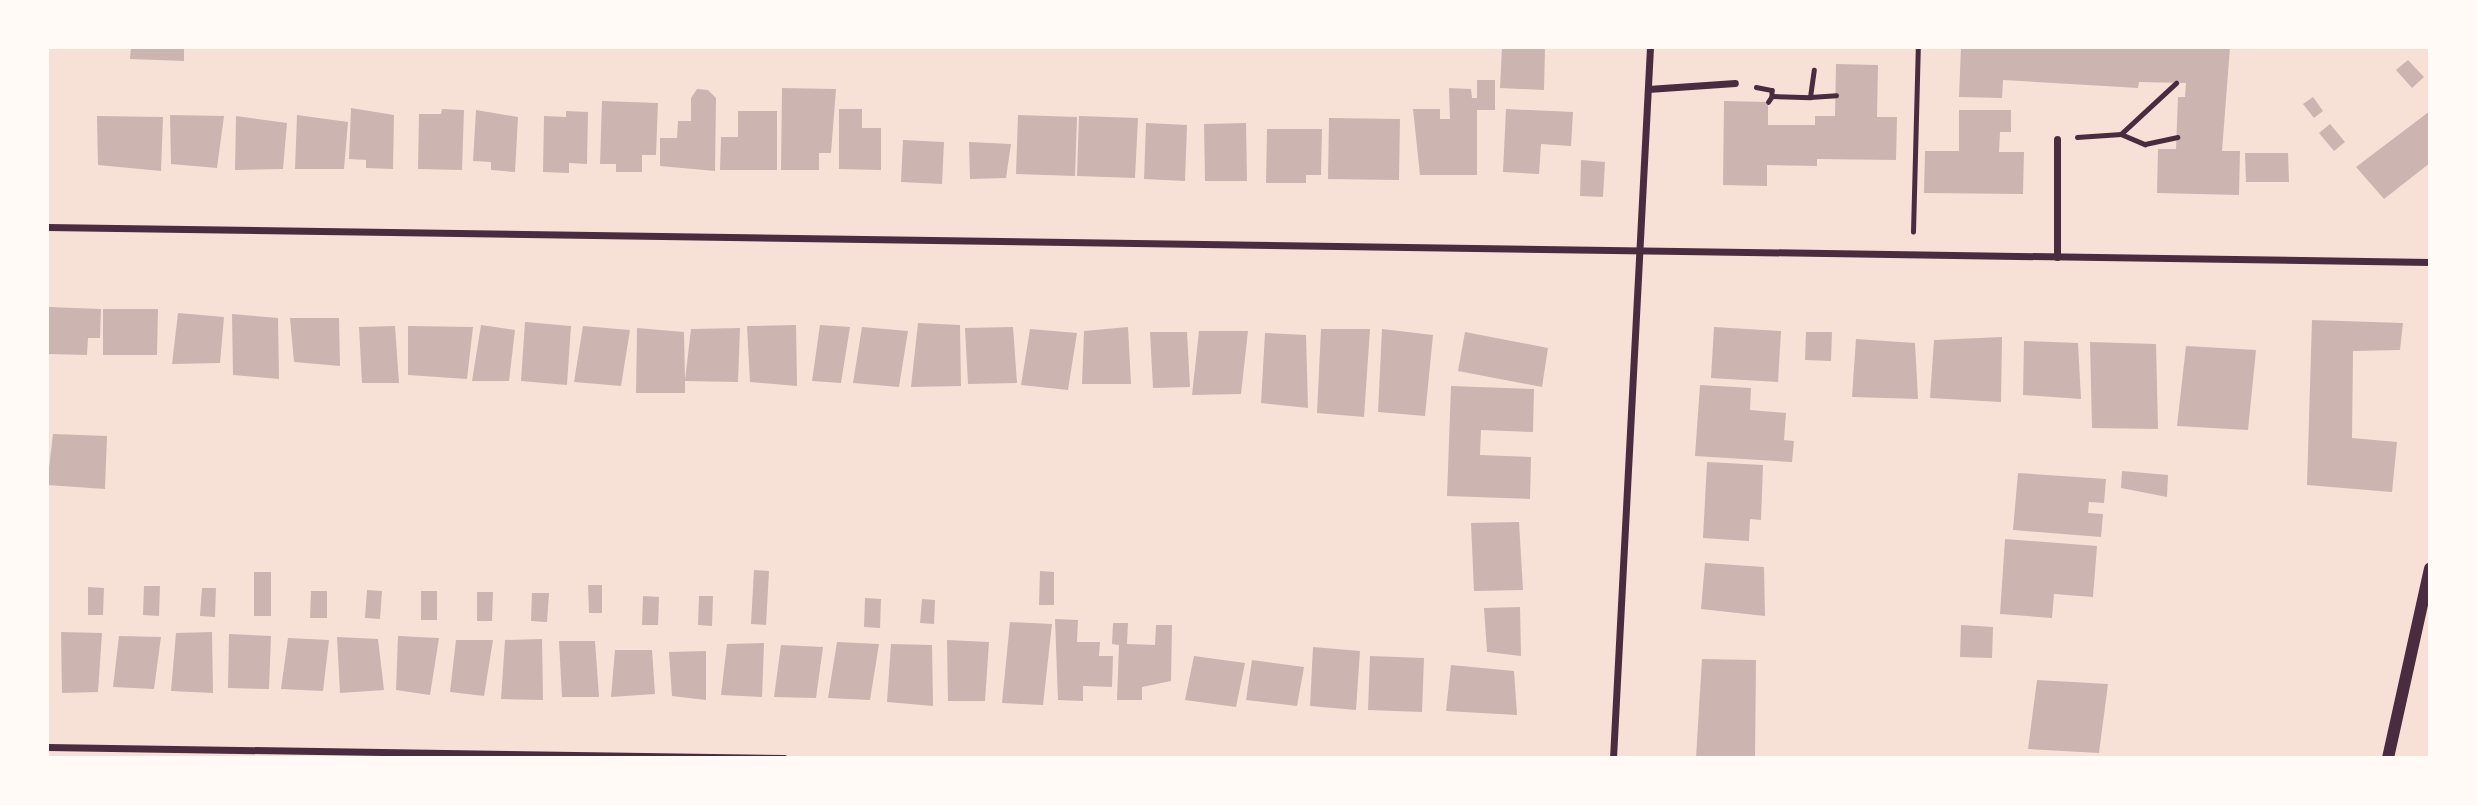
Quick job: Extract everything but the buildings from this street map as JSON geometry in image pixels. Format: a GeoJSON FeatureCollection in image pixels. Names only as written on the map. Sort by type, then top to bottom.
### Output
{"type":"FeatureCollection","features":[{"type":"Feature","properties":{"kind":"street"},"geometry":{"type":"LineString","coordinates":[[1613,758],[1650,47]]}},
{"type":"Feature","properties":{"kind":"street"},"geometry":{"type":"LineString","coordinates":[[1648,89],[1735,83]]}},
{"type":"Feature","properties":{"kind":"street"},"geometry":{"type":"LineString","coordinates":[[2056,139],[2057,257]]}},
{"type":"Feature","properties":{"kind":"street"},"geometry":{"type":"LineString","coordinates":[[47,227],[2430,262]]}},
{"type":"Feature","properties":{"kind":"street"},"geometry":{"type":"LineString","coordinates":[[2388,758],[2430,569]]}},
{"type":"Feature","properties":{"kind":"street"},"geometry":{"type":"LineString","coordinates":[[47,747],[784,758]]}},
{"type":"Feature","properties":{"kind":"path"},"geometry":{"type":"LineString","coordinates":[[1912,255],[1918,47]]}},
{"type":"Feature","properties":{"kind":"path"},"geometry":{"type":"LineString","coordinates":[[1810,97],[1814,70]]}},
{"type":"Feature","properties":{"kind":"path"},"geometry":{"type":"LineString","coordinates":[[1735,83],[1772,90],[1768,102]]}},
{"type":"Feature","properties":{"kind":"path"},"geometry":{"type":"LineString","coordinates":[[2121,134],[2176,83]]}},
{"type":"Feature","properties":{"kind":"path"},"geometry":{"type":"LineString","coordinates":[[1772,96],[1836,95]]}},
{"type":"Feature","properties":{"kind":"path"},"geometry":{"type":"LineString","coordinates":[[2056,139],[2121,134],[2145,144],[2176,137]]}}]}
